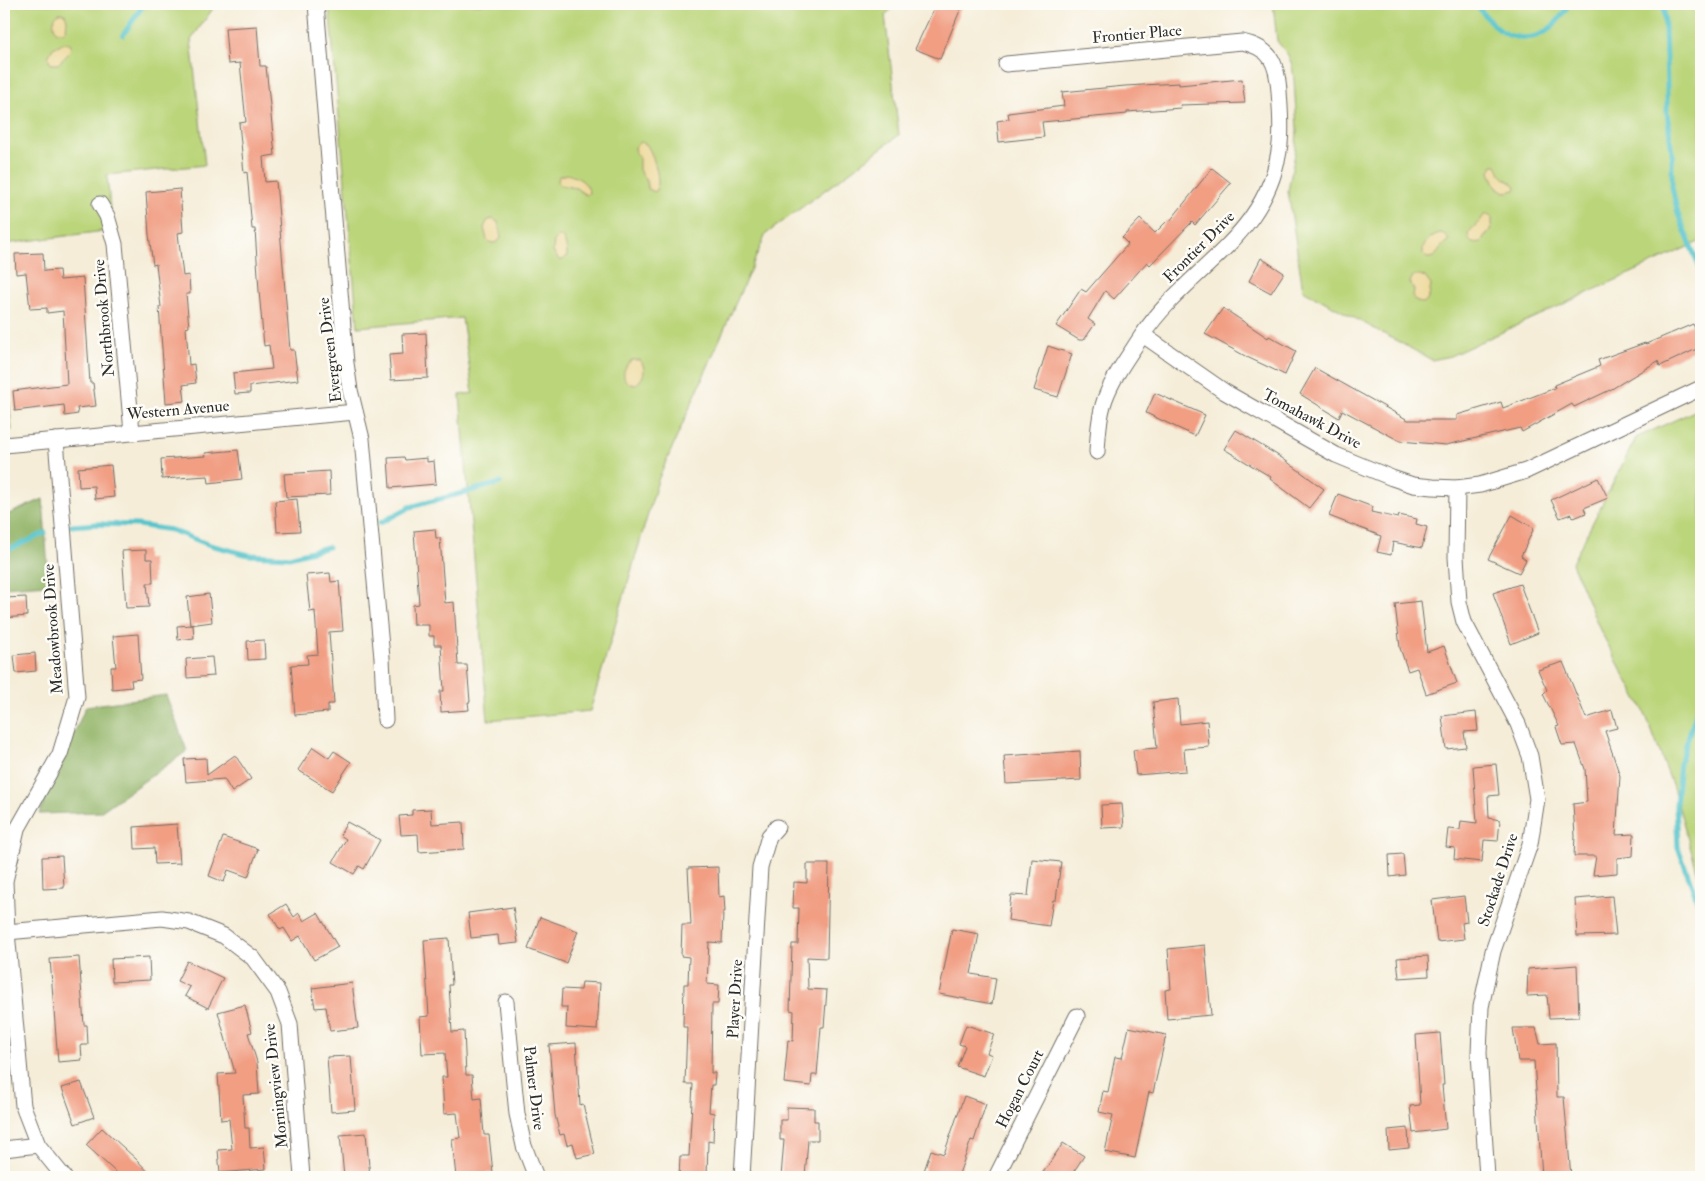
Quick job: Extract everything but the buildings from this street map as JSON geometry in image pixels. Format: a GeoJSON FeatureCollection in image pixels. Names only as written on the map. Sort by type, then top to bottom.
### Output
{"type":"FeatureCollection","features":[{"type":"Feature","properties":{"kind":"street","name":"Evergreen Drive"},"geometry":{"type":"LineString","coordinates":[[316,4],[346,363],[362,440],[382,658],[385,720]]}},
{"type":"Feature","properties":{"kind":"street","name":"Frontier Place"},"geometry":{"type":"LineString","coordinates":[[1006,64],[1236,42],[1259,46],[1268,54]]}},
{"type":"Feature","properties":{"kind":"street","name":"Frontier Drive"},"geometry":{"type":"LineString","coordinates":[[1097,452],[1099,424],[1104,400],[1119,370],[1143,335],[1180,291],[1242,231],[1265,196],[1274,176],[1280,142],[1278,75],[1274,62],[1268,54]]}},
{"type":"Feature","properties":{"kind":"street","name":"Northbrook Drive"},"geometry":{"type":"LineString","coordinates":[[100,204],[107,216],[114,244],[132,432]]}},
{"type":"Feature","properties":{"kind":"street","name":"Tomahawk Drive"},"geometry":{"type":"LineString","coordinates":[[1143,335],[1225,392],[1336,455],[1392,478],[1433,488],[1457,488],[1480,485],[1526,471],[1701,388]]}},
{"type":"Feature","properties":{"kind":"street","name":"Western Avenue"},"geometry":{"type":"LineString","coordinates":[[4,445],[355,412]]}},
{"type":"Feature","properties":{"kind":"street","name":"Meadowbrook Drive"},"geometry":{"type":"LineString","coordinates":[[56,440],[77,697],[60,754],[17,830],[5,881],[23,1106],[38,1145],[64,1177]]}},
{"type":"Feature","properties":{"kind":"street","name":"Stockade Drive"},"geometry":{"type":"LineString","coordinates":[[1457,488],[1456,557],[1458,602],[1464,622],[1518,724],[1530,756],[1537,799],[1530,844],[1493,951],[1481,1007],[1479,1052],[1487,1177]]}},
{"type":"Feature","properties":{"kind":"street","name":"Player Drive"},"geometry":{"type":"LineString","coordinates":[[742,1177],[760,867],[770,836],[777,827]]}},
{"type":"Feature","properties":{"kind":"street","name":"Morningview Drive"},"geometry":{"type":"LineString","coordinates":[[8,932],[162,918],[188,922],[224,936],[254,958],[278,992],[290,1024],[302,1177]]}},
{"type":"Feature","properties":{"kind":"street","name":"Palmer Drive"},"geometry":{"type":"LineString","coordinates":[[506,1002],[517,1114],[524,1146],[536,1177]]}},
{"type":"Feature","properties":{"kind":"street","name":"Hogan Court"},"geometry":{"type":"LineString","coordinates":[[996,1177],[1077,1016]]}},
{"type":"Feature","properties":{"kind":"street"},"geometry":{"type":"LineString","coordinates":[[4,1149],[38,1145]]}},
{"type":"Feature","properties":{"kind":"green space"},"geometry":{"type":"Polygon","coordinates":[[[4,4],[216,4],[191,40],[205,165],[107,175],[112,230],[4,244],[4,4]]]}},
{"type":"Feature","properties":{"kind":"green space"},"geometry":{"type":"Polygon","coordinates":[[[329,4],[897,4],[885,15],[899,135],[766,234],[658,480],[590,711],[488,720],[460,395],[473,393],[462,318],[358,327],[329,4]]]}},
{"type":"Feature","properties":{"kind":"green space"},"geometry":{"type":"Polygon","coordinates":[[[1273,4],[1701,4],[1701,241],[1450,356],[1432,360],[1303,290],[1288,191],[1296,148],[1297,130],[1294,79],[1288,55],[1277,41],[1273,4]]]}},
{"type":"Feature","properties":{"kind":"green space"},"geometry":{"type":"Polygon","coordinates":[[[4,349],[12,430],[4,431],[4,349]]]}},
{"type":"Feature","properties":{"kind":"green space"},"geometry":{"type":"Polygon","coordinates":[[[1701,408],[1701,885],[1673,787],[1645,713],[1600,630],[1572,563],[1636,438],[1701,408]]]}},
{"type":"Feature","properties":{"kind":"green space"},"geometry":{"type":"Polygon","coordinates":[[[43,499],[49,584],[4,587],[4,516],[43,499]]]}},
{"type":"Feature","properties":{"kind":"green space"},"geometry":{"type":"Polygon","coordinates":[[[166,695],[187,751],[100,812],[39,814],[86,706],[166,695]]]}},
{"type":"Feature","properties":{"kind":"sand"},"geometry":{"type":"Polygon","coordinates":[[[60,13],[65,14],[67,20],[66,30],[57,32],[54,27],[54,21],[55,16],[60,13]]]}},
{"type":"Feature","properties":{"kind":"sand"},"geometry":{"type":"Polygon","coordinates":[[[63,43],[70,43],[71,49],[58,64],[51,64],[48,57],[53,48],[63,43]]]}},
{"type":"Feature","properties":{"kind":"sand"},"geometry":{"type":"Polygon","coordinates":[[[640,142],[646,144],[649,148],[654,161],[658,176],[655,192],[648,189],[647,182],[639,170],[639,157],[635,147],[640,142]]]}},
{"type":"Feature","properties":{"kind":"sand"},"geometry":{"type":"Polygon","coordinates":[[[1493,165],[1496,165],[1504,178],[1516,186],[1515,190],[1506,192],[1497,188],[1490,172],[1493,165]]]}},
{"type":"Feature","properties":{"kind":"sand"},"geometry":{"type":"Polygon","coordinates":[[[567,174],[585,183],[589,193],[586,195],[576,188],[558,183],[559,176],[567,174]]]}},
{"type":"Feature","properties":{"kind":"sand"},"geometry":{"type":"Polygon","coordinates":[[[1485,214],[1492,217],[1492,227],[1481,242],[1472,243],[1469,240],[1468,233],[1485,214]]]}},
{"type":"Feature","properties":{"kind":"sand"},"geometry":{"type":"Polygon","coordinates":[[[492,219],[498,222],[501,238],[492,243],[487,240],[484,228],[487,221],[492,219]]]}},
{"type":"Feature","properties":{"kind":"sand"},"geometry":{"type":"Polygon","coordinates":[[[1441,233],[1449,240],[1435,256],[1427,258],[1423,254],[1423,247],[1431,238],[1441,233]]]}},
{"type":"Feature","properties":{"kind":"sand"},"geometry":{"type":"Polygon","coordinates":[[[558,236],[562,237],[566,246],[567,256],[563,260],[559,260],[553,252],[554,240],[558,236]]]}},
{"type":"Feature","properties":{"kind":"sand"},"geometry":{"type":"Polygon","coordinates":[[[1413,276],[1425,277],[1431,285],[1429,297],[1426,302],[1421,303],[1413,298],[1414,290],[1410,282],[1413,276]]]}},
{"type":"Feature","properties":{"kind":"sand"},"geometry":{"type":"Polygon","coordinates":[[[632,360],[640,360],[644,370],[644,374],[635,385],[630,384],[624,378],[624,370],[632,360]]]}},
{"type":"Feature","properties":{"kind":"waterway"},"geometry":{"type":"LineString","coordinates":[[123,35],[144,4]]}},
{"type":"Feature","properties":{"kind":"waterway"},"geometry":{"type":"LineString","coordinates":[[1475,4],[1501,31],[1510,36],[1526,38],[1534,37],[1548,30],[1560,18],[1569,4]]}},
{"type":"Feature","properties":{"kind":"waterway"},"geometry":{"type":"LineString","coordinates":[[1664,4],[1667,113],[1672,153],[1672,187],[1678,214],[1701,271]]}},
{"type":"Feature","properties":{"kind":"waterway"},"geometry":{"type":"LineString","coordinates":[[380,523],[410,507],[500,483]]}},
{"type":"Feature","properties":{"kind":"waterway"},"geometry":{"type":"LineString","coordinates":[[71,526],[97,524],[137,525],[171,530],[210,545],[249,555],[289,557],[328,547]]}},
{"type":"Feature","properties":{"kind":"waterway"},"geometry":{"type":"LineString","coordinates":[[4,549],[12,548],[45,533]]}},
{"type":"Feature","properties":{"kind":"waterway"},"geometry":{"type":"LineString","coordinates":[[1701,697],[1680,763],[1676,806],[1678,847],[1701,911]]}}]}
